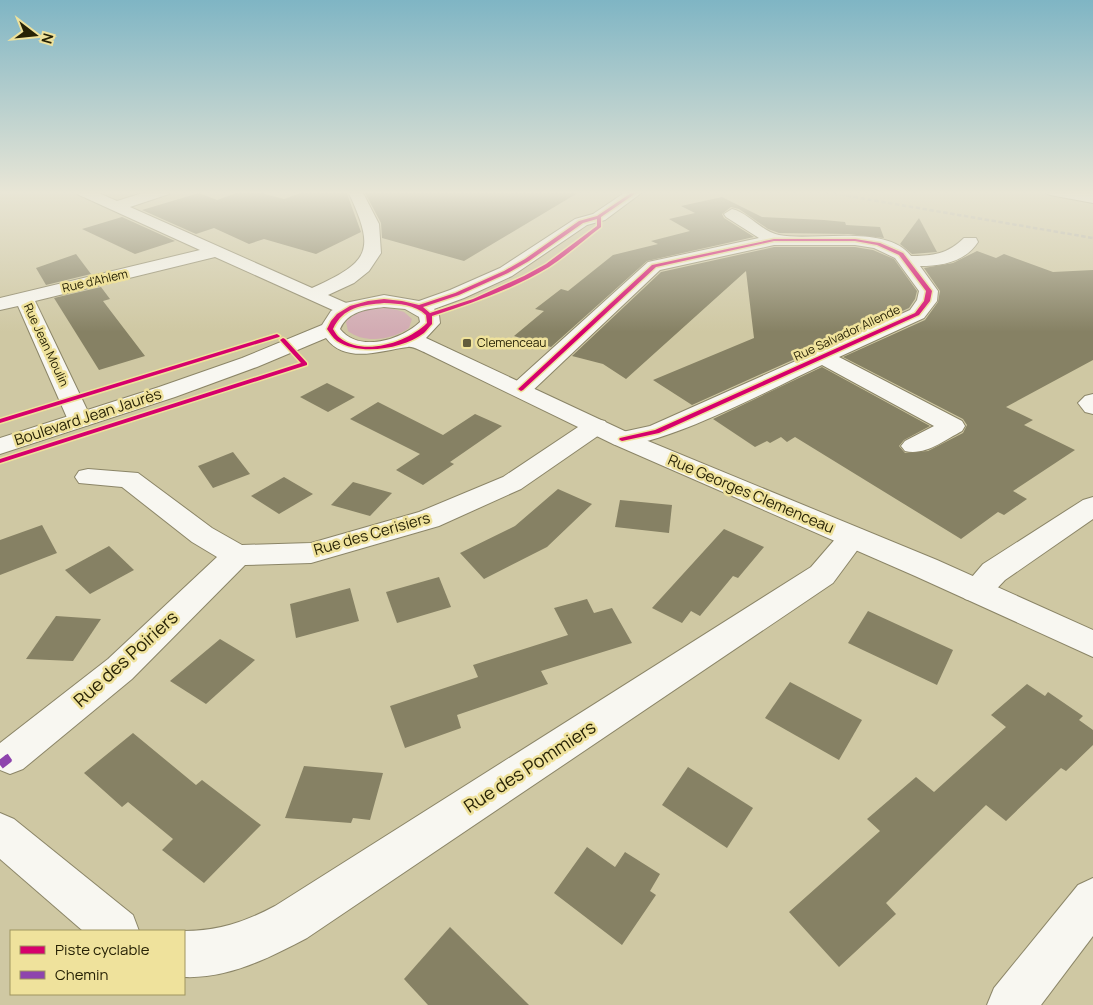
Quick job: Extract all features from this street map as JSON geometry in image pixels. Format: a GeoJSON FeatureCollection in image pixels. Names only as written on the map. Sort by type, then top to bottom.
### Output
{"type":"FeatureCollection","features":[{"type":"Feature","properties":{"kind":"street"},"geometry":{"type":"LineString","coordinates":[[189,238],[346,310]]}},
{"type":"Feature","properties":{"kind":"street"},"geometry":{"type":"LineString","coordinates":[[311,295],[347,279],[363,267],[372,253],[371,238]]}},
{"type":"Feature","properties":{"kind":"street"},"geometry":{"type":"LineString","coordinates":[[424,311],[430,323],[427,328],[412,340],[382,347],[352,345],[341,341],[333,335],[330,329],[334,319],[346,310],[364,303],[403,302],[424,311],[475,300],[533,273],[582,238]]}},
{"type":"Feature","properties":{"kind":"street","name":"Rue Salvador Allende"},"geometry":{"type":"LineString","coordinates":[[521,389],[654,266],[774,240],[855,240],[878,244],[901,254],[929,291],[927,301],[917,314],[657,432],[622,439]]}},
{"type":"Feature","properties":{"kind":"street"},"geometry":{"type":"LineString","coordinates":[[906,261],[941,260],[961,254],[970,242]]}},
{"type":"Feature","properties":{"kind":"street","name":"Rue d'Ahlem"},"geometry":{"type":"LineString","coordinates":[[0,304],[219,251]]}},
{"type":"Feature","properties":{"kind":"street","name":"Rue Jean Moulin"},"geometry":{"type":"LineString","coordinates":[[24,298],[80,420]]}},
{"type":"Feature","properties":{"kind":"street","name":"Boulevard Jean Jaurès"},"geometry":{"type":"LineString","coordinates":[[0,446],[177,388],[290,347],[330,329]]}},
{"type":"Feature","properties":{"kind":"street","name":"Rue Georges Clemenceau"},"geometry":{"type":"LineString","coordinates":[[412,340],[434,348],[521,389],[622,439],[853,537],[1093,644]]}},
{"type":"Feature","properties":{"kind":"street","name":"Boulevard Jean Jaurès"},"geometry":{"type":"LineString","coordinates":[[177,388],[298,355],[352,345]]}},
{"type":"Feature","properties":{"kind":"street","name":"Rue Salvador Allende"},"geometry":{"type":"LineString","coordinates":[[822,357],[953,426],[914,446]]}},
{"type":"Feature","properties":{"kind":"street"},"geometry":{"type":"LineString","coordinates":[[1093,401],[1090,403],[1093,407]]}},
{"type":"Feature","properties":{"kind":"street","name":"Rue des Cerisiers"},"geometry":{"type":"LineString","coordinates":[[237,555],[312,553],[429,519],[512,483],[596,426]]}},
{"type":"Feature","properties":{"kind":"street"},"geometry":{"type":"LineString","coordinates":[[88,477],[129,479],[202,535],[237,555]]}},
{"type":"Feature","properties":{"kind":"street"},"geometry":{"type":"LineString","coordinates":[[976,591],[994,572],[1093,506]]}},
{"type":"Feature","properties":{"kind":"street","name":"Rue des Pommiers"},"geometry":{"type":"LineString","coordinates":[[185,954],[219,951],[255,941],[292,922],[822,575],[853,537]]}},
{"type":"Feature","properties":{"kind":"street","name":"Rue des Poiriers"},"geometry":{"type":"LineString","coordinates":[[10,757],[120,669],[237,555]]}},
{"type":"Feature","properties":{"kind":"street"},"geometry":{"type":"LineString","coordinates":[[0,833],[116,930]]}},
{"type":"Feature","properties":{"kind":"street"},"geometry":{"type":"LineString","coordinates":[[1011,1005],[1093,900]]}},
{"type":"Feature","properties":{"kind":"shaded area"},"geometry":{"type":"Polygon","coordinates":[[[390,308],[404,312],[412,319],[409,328],[387,338],[378,339],[362,338],[348,331],[346,322],[355,314],[372,309],[390,308]]]}},
{"type":"Feature","properties":{"kind":"building"},"geometry":{"type":"Polygon","coordinates":[[[101,238],[168,238],[175,241],[135,254],[101,238]]]}},
{"type":"Feature","properties":{"kind":"building"},"geometry":{"type":"Polygon","coordinates":[[[236,238],[349,238],[316,254],[264,239],[249,244],[236,238]]]}},
{"type":"Feature","properties":{"kind":"building"},"geometry":{"type":"Polygon","coordinates":[[[382,238],[503,238],[464,261],[382,238]]]}},
{"type":"Feature","properties":{"kind":"building"},"geometry":{"type":"Polygon","coordinates":[[[663,238],[750,238],[647,261],[551,347],[514,336],[544,311],[535,309],[561,289],[568,291],[613,255],[658,244],[651,241],[663,238]]]}},
{"type":"Feature","properties":{"kind":"building"},"geometry":{"type":"Polygon","coordinates":[[[904,238],[930,238],[937,252],[912,254],[900,244],[904,238]]]}},
{"type":"Feature","properties":{"kind":"building"},"geometry":{"type":"Polygon","coordinates":[[[774,247],[855,247],[873,250],[894,259],[917,291],[915,299],[909,308],[692,405],[653,380],[754,338],[746,271],[626,379],[603,364],[572,356],[661,272],[774,247]]]}},
{"type":"Feature","properties":{"kind":"building"},"geometry":{"type":"Polygon","coordinates":[[[977,251],[996,258],[1004,254],[1053,272],[1093,270],[1093,360],[1006,407],[1033,420],[1024,425],[1075,450],[1013,491],[1027,499],[1004,515],[998,512],[961,539],[795,437],[787,442],[781,437],[770,443],[767,441],[755,447],[713,419],[822,367],[930,426],[904,440],[899,446],[905,453],[928,451],[963,433],[967,425],[963,419],[843,357],[925,320],[938,302],[940,291],[924,268],[953,263],[977,251]]]}},
{"type":"Feature","properties":{"kind":"building"},"geometry":{"type":"Polygon","coordinates":[[[76,254],[91,274],[46,285],[36,268],[76,254]]]}},
{"type":"Feature","properties":{"kind":"building"},"geometry":{"type":"Polygon","coordinates":[[[101,287],[110,299],[103,301],[145,356],[99,370],[54,298],[101,287]]]}},
{"type":"Feature","properties":{"kind":"building"},"geometry":{"type":"Polygon","coordinates":[[[327,383],[355,397],[328,412],[300,397],[327,383]]]}},
{"type":"Feature","properties":{"kind":"building"},"geometry":{"type":"Polygon","coordinates":[[[378,402],[443,435],[475,414],[502,426],[450,462],[454,464],[423,485],[396,470],[420,454],[350,419],[378,402]]]}},
{"type":"Feature","properties":{"kind":"building"},"geometry":{"type":"Polygon","coordinates":[[[233,452],[250,474],[213,488],[198,466],[233,452]]]}},
{"type":"Feature","properties":{"kind":"building"},"geometry":{"type":"Polygon","coordinates":[[[284,477],[313,494],[279,514],[251,496],[284,477]]]}},
{"type":"Feature","properties":{"kind":"building"},"geometry":{"type":"Polygon","coordinates":[[[353,482],[392,493],[370,516],[331,505],[353,482]]]}},
{"type":"Feature","properties":{"kind":"building"},"geometry":{"type":"Polygon","coordinates":[[[558,489],[592,504],[547,547],[484,579],[460,553],[515,526],[558,489]]]}},
{"type":"Feature","properties":{"kind":"building"},"geometry":{"type":"Polygon","coordinates":[[[620,500],[672,505],[669,533],[615,527],[620,500]]]}},
{"type":"Feature","properties":{"kind":"building"},"geometry":{"type":"Polygon","coordinates":[[[42,525],[57,553],[0,575],[0,540],[42,525]]]}},
{"type":"Feature","properties":{"kind":"building"},"geometry":{"type":"Polygon","coordinates":[[[724,529],[764,547],[738,578],[733,576],[700,616],[691,611],[682,623],[652,608],[724,529]]]}},
{"type":"Feature","properties":{"kind":"building"},"geometry":{"type":"Polygon","coordinates":[[[109,546],[134,570],[90,594],[65,570],[109,546]]]}},
{"type":"Feature","properties":{"kind":"building"},"geometry":{"type":"Polygon","coordinates":[[[439,577],[451,607],[397,623],[386,592],[439,577]]]}},
{"type":"Feature","properties":{"kind":"building"},"geometry":{"type":"Polygon","coordinates":[[[350,588],[359,621],[296,638],[290,604],[350,588]]]}},
{"type":"Feature","properties":{"kind":"building"},"geometry":{"type":"Polygon","coordinates":[[[587,599],[594,613],[612,608],[632,643],[541,671],[548,684],[457,715],[461,728],[405,748],[390,706],[478,677],[473,665],[568,635],[554,608],[587,599]]]}},
{"type":"Feature","properties":{"kind":"building"},"geometry":{"type":"Polygon","coordinates":[[[868,611],[953,650],[937,685],[848,643],[868,611]]]}},
{"type":"Feature","properties":{"kind":"building"},"geometry":{"type":"Polygon","coordinates":[[[56,616],[101,619],[73,661],[26,659],[56,616]]]}},
{"type":"Feature","properties":{"kind":"building"},"geometry":{"type":"Polygon","coordinates":[[[220,639],[255,660],[206,704],[170,681],[220,639]]]}},
{"type":"Feature","properties":{"kind":"building"},"geometry":{"type":"Polygon","coordinates":[[[790,682],[862,720],[839,760],[765,718],[790,682]]]}},
{"type":"Feature","properties":{"kind":"building"},"geometry":{"type":"Polygon","coordinates":[[[1027,684],[1045,696],[1048,692],[1083,716],[1079,720],[1093,730],[1093,745],[1066,771],[1061,768],[1006,821],[986,805],[886,903],[896,914],[839,967],[789,912],[880,831],[867,819],[916,777],[934,792],[1006,727],[991,715],[1027,684]]]}},
{"type":"Feature","properties":{"kind":"building"},"geometry":{"type":"Polygon","coordinates":[[[133,733],[196,785],[202,780],[261,825],[204,883],[162,850],[173,839],[128,802],[122,807],[84,773],[133,733]]]}},
{"type":"Feature","properties":{"kind":"building"},"geometry":{"type":"Polygon","coordinates":[[[304,766],[383,773],[370,820],[353,818],[351,823],[285,818],[304,766]]]}},
{"type":"Feature","properties":{"kind":"building"},"geometry":{"type":"Polygon","coordinates":[[[688,767],[753,808],[727,848],[662,805],[688,767]]]}},
{"type":"Feature","properties":{"kind":"building"},"geometry":{"type":"Polygon","coordinates":[[[587,847],[615,867],[625,852],[660,874],[650,891],[656,895],[622,945],[554,893],[587,847]]]}},
{"type":"Feature","properties":{"kind":"building"},"geometry":{"type":"Polygon","coordinates":[[[450,927],[529,1005],[428,1005],[404,979],[450,927]]]}},
{"type":"Feature","properties":{"kind":"marked path"},"geometry":{"type":"LineString","coordinates":[[0,765],[10,757]]}},
{"type":"Feature","properties":{"kind":"cycle path"},"geometry":{"type":"LineString","coordinates":[[419,307],[457,294],[506,272],[558,238]]}},
{"type":"Feature","properties":{"kind":"cycle path"},"geometry":{"type":"LineString","coordinates":[[429,315],[475,300],[526,277],[548,265],[583,238]]}},
{"type":"Feature","properties":{"kind":"cycle path"},"geometry":{"type":"LineString","coordinates":[[521,389],[654,266],[774,240],[855,240],[878,244],[901,254],[929,291],[927,301],[917,314],[657,432],[622,439]]}},
{"type":"Feature","properties":{"kind":"cycle path"},"geometry":{"type":"LineString","coordinates":[[384,301],[419,307],[429,315],[430,323],[421,332],[409,339],[395,344],[363,348],[349,345],[338,339],[330,329],[338,315],[352,307],[384,301]]}},
{"type":"Feature","properties":{"kind":"cycle path"},"geometry":{"type":"LineString","coordinates":[[0,421],[277,336]]}},
{"type":"Feature","properties":{"kind":"cycle path"},"geometry":{"type":"LineString","coordinates":[[0,461],[305,364],[283,340]]}},
{"type":"Feature","properties":{"kind":"place","name":"Clemenceau"},"geometry":{"type":"Point","coordinates":[467,343]}}]}
